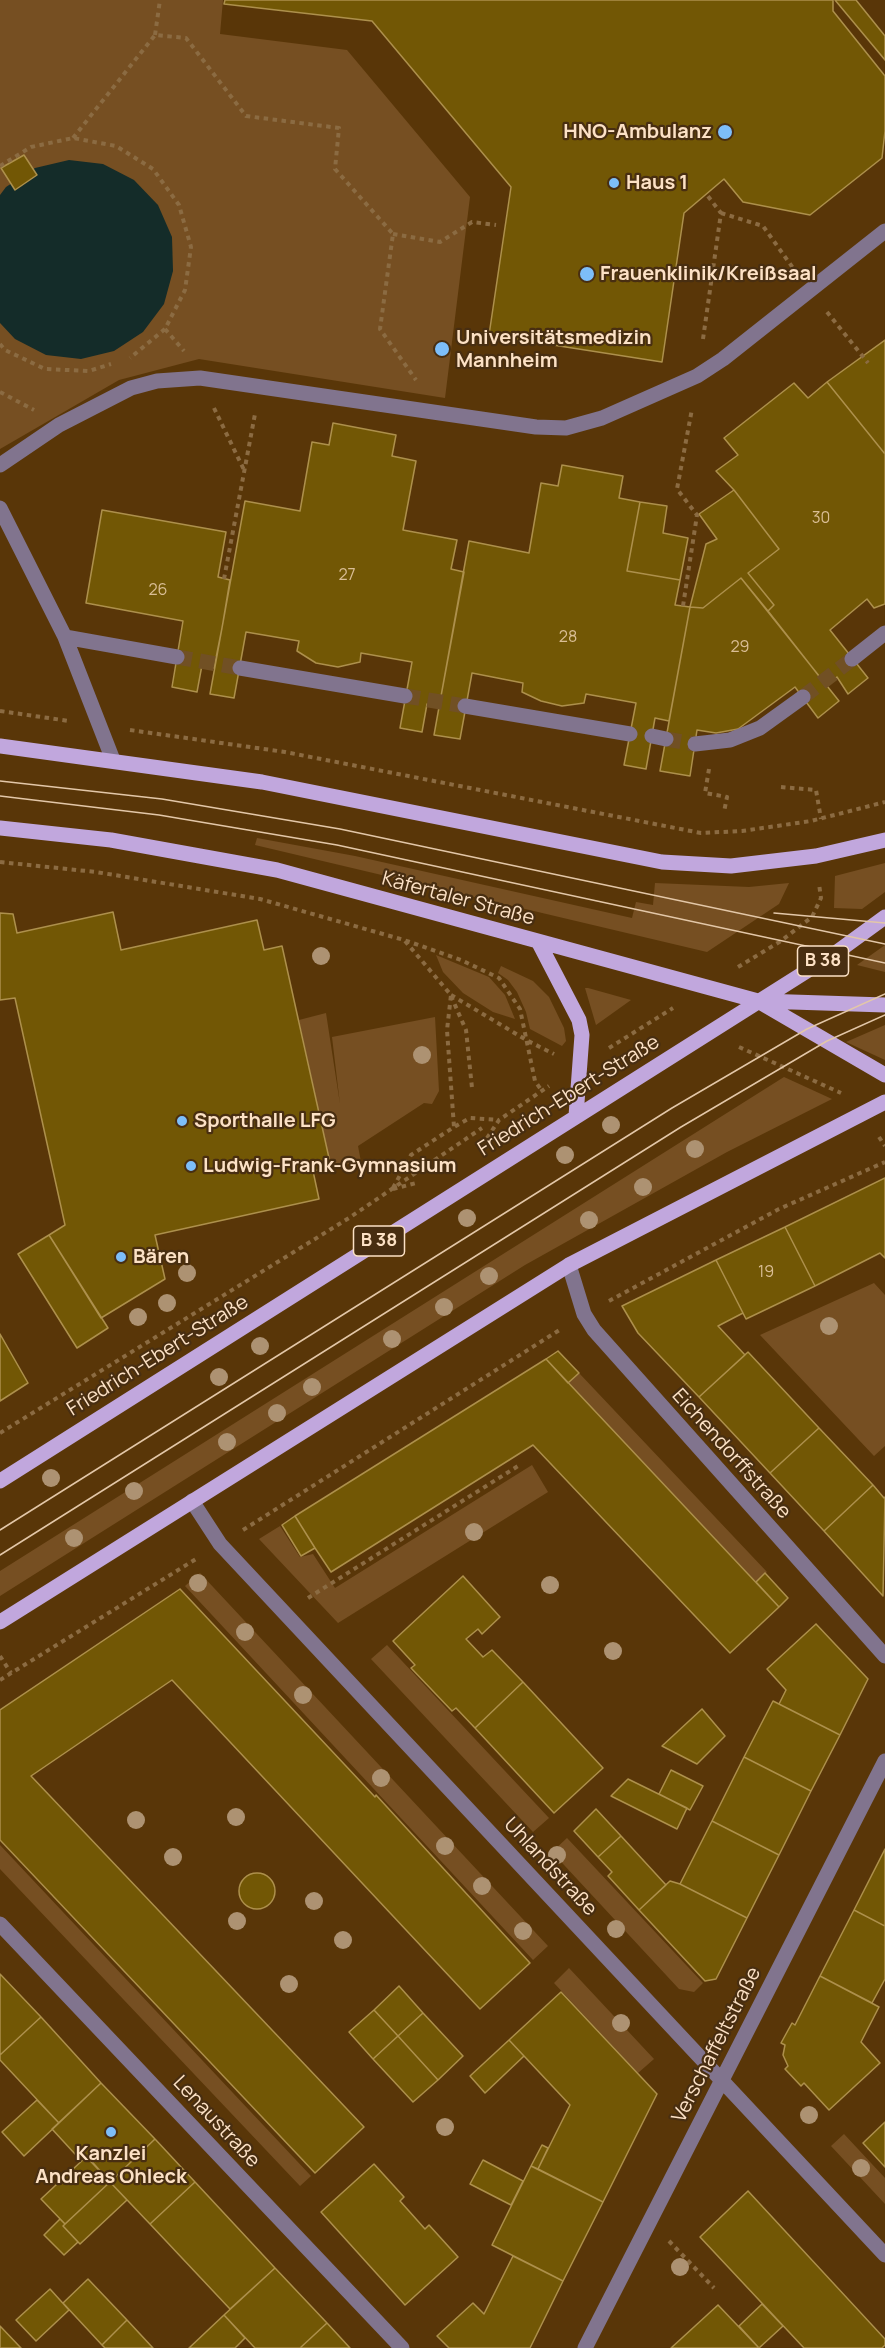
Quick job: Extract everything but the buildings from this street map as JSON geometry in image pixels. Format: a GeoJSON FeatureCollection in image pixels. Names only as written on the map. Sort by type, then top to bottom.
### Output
{"type":"FeatureCollection","features":[{"type":"Feature","properties":{"kind":"main road"},"geometry":{"type":"LineString","coordinates":[[0,746],[261,782],[662,862],[731,866],[816,856],[885,840]]}},
{"type":"Feature","properties":{"kind":"main road","name":"Käfertaler Straße"},"geometry":{"type":"LineString","coordinates":[[0,828],[111,840],[277,870],[759,1001],[885,1075]]}},
{"type":"Feature","properties":{"kind":"main road","name":"Friedrich-Ebert-Straße"},"geometry":{"type":"LineString","coordinates":[[0,1481],[837,952],[885,917]]}},
{"type":"Feature","properties":{"kind":"main road"},"geometry":{"type":"LineString","coordinates":[[539,943],[579,1020],[582,1035],[576,1116]]}},
{"type":"Feature","properties":{"kind":"main road"},"geometry":{"type":"LineString","coordinates":[[759,1001],[885,1005]]}},
{"type":"Feature","properties":{"kind":"main road"},"geometry":{"type":"LineString","coordinates":[[0,1622],[569,1265],[885,1102]]}},
{"type":"Feature","properties":{"kind":"street"},"geometry":{"type":"LineString","coordinates":[[0,465],[58,425],[131,388],[157,381],[200,378],[536,428],[566,428],[602,418],[697,376],[723,359],[885,231]]}},
{"type":"Feature","properties":{"kind":"street"},"geometry":{"type":"LineString","coordinates":[[0,508],[65,637],[113,760]]}},
{"type":"Feature","properties":{"kind":"street"},"geometry":{"type":"LineString","coordinates":[[852,659],[885,633]]}},
{"type":"Feature","properties":{"kind":"street"},"geometry":{"type":"LineString","coordinates":[[65,637],[177,657]]}},
{"type":"Feature","properties":{"kind":"street"},"geometry":{"type":"LineString","coordinates":[[240,668],[405,696]]}},
{"type":"Feature","properties":{"kind":"street"},"geometry":{"type":"LineString","coordinates":[[695,744],[730,740],[760,728],[802,697]]}},
{"type":"Feature","properties":{"kind":"street"},"geometry":{"type":"LineString","coordinates":[[465,706],[630,734]]}},
{"type":"Feature","properties":{"kind":"street","name":"Eichendorffstraße"},"geometry":{"type":"LineString","coordinates":[[569,1265],[584,1314],[594,1330],[885,1656]]}},
{"type":"Feature","properties":{"kind":"street","name":"Uhlandstraße"},"geometry":{"type":"LineString","coordinates":[[192,1501],[220,1544],[885,2255]]}},
{"type":"Feature","properties":{"kind":"street","name":"Verschaffeltstraße"},"geometry":{"type":"LineString","coordinates":[[585,2348],[885,1761]]}},
{"type":"Feature","properties":{"kind":"street","name":"Lenaustraße"},"geometry":{"type":"LineString","coordinates":[[0,1924],[402,2348]]}},
{"type":"Feature","properties":{"kind":"path"},"geometry":{"type":"LineString","coordinates":[[73,138],[155,35],[160,0]]}},
{"type":"Feature","properties":{"kind":"path"},"geometry":{"type":"LineString","coordinates":[[155,35],[186,38],[246,116],[339,128],[335,169],[393,234],[440,242],[472,222],[495,225]]}},
{"type":"Feature","properties":{"kind":"path"},"geometry":{"type":"LineString","coordinates":[[0,166],[31,147],[73,138],[116,146],[153,169],[179,205],[191,247],[185,290],[165,329],[131,357],[89,371],[45,369],[5,350],[0,344]]}},
{"type":"Feature","properties":{"kind":"path"},"geometry":{"type":"LineString","coordinates":[[393,234],[380,329],[438,413]]}},
{"type":"Feature","properties":{"kind":"path"},"geometry":{"type":"LineString","coordinates":[[224,579],[259,387]]}},
{"type":"Feature","properties":{"kind":"path"},"geometry":{"type":"LineString","coordinates":[[683,606],[691,561]]}},
{"type":"Feature","properties":{"kind":"path"},"geometry":{"type":"LineString","coordinates":[[0,711],[285,752],[701,833],[742,831],[811,821],[885,802]]}},
{"type":"Feature","properties":{"kind":"path"},"geometry":{"type":"LineString","coordinates":[[781,787],[816,790],[821,819]]}},
{"type":"Feature","properties":{"kind":"path"},"geometry":{"type":"LineString","coordinates":[[705,794],[727,797],[724,812]]}},
{"type":"Feature","properties":{"kind":"path"},"geometry":{"type":"LineString","coordinates":[[393,1189],[411,1155],[454,1127],[470,1118],[499,1120],[580,1066],[781,941],[812,917],[821,898],[811,821]]}},
{"type":"Feature","properties":{"kind":"path"},"geometry":{"type":"LineString","coordinates":[[0,862],[96,872],[260,899],[404,940],[461,960],[499,978],[520,1009],[535,1081],[542,1092]]}},
{"type":"Feature","properties":{"kind":"path"},"geometry":{"type":"LineString","coordinates":[[404,940],[451,995],[466,1030],[472,1088]]}},
{"type":"Feature","properties":{"kind":"path"},"geometry":{"type":"LineString","coordinates":[[451,995],[528,1041],[580,1066]]}},
{"type":"Feature","properties":{"kind":"path"},"geometry":{"type":"LineString","coordinates":[[451,995],[447,1030],[454,1127]]}},
{"type":"Feature","properties":{"kind":"path"},"geometry":{"type":"LineString","coordinates":[[660,1016],[760,1055],[847,1096],[885,1146]]}},
{"type":"Feature","properties":{"kind":"path"},"geometry":{"type":"LineString","coordinates":[[0,1433],[393,1189],[482,1128]]}},
{"type":"Feature","properties":{"kind":"path"},"geometry":{"type":"LineString","coordinates":[[0,1680],[584,1314],[779,1209],[885,1162]]}},
{"type":"Feature","properties":{"kind":"path"},"geometry":{"type":"LineString","coordinates":[[284,1613],[518,1466]]}},
{"type":"Feature","properties":{"kind":"path"},"geometry":{"type":"LineString","coordinates":[[0,1656],[11,1673]]}},
{"type":"Feature","properties":{"kind":"path"},"geometry":{"type":"LineString","coordinates":[[650,2221],[714,2288]]}},
{"type":"Feature","properties":{"kind":"shaded area"},"geometry":{"type":"Polygon","coordinates":[[[0,0],[223,0],[220,34],[347,50],[470,197],[445,398],[199,359],[119,380],[0,449],[0,0]]]}},
{"type":"Feature","properties":{"kind":"shaded area"},"geometry":{"type":"Polygon","coordinates":[[[257,838],[355,856],[632,918],[636,902],[653,905],[655,883],[749,887],[789,883],[779,904],[707,952],[255,845],[257,838]]]}},
{"type":"Feature","properties":{"kind":"shaded area"},"geometry":{"type":"Polygon","coordinates":[[[885,863],[885,892],[862,909],[834,908],[835,876],[885,863]]]}},
{"type":"Feature","properties":{"kind":"shaded area"},"geometry":{"type":"Polygon","coordinates":[[[885,945],[885,972],[857,965],[885,945]]]}},
{"type":"Feature","properties":{"kind":"shaded area"},"geometry":{"type":"Polygon","coordinates":[[[436,955],[489,977],[505,995],[515,1019],[493,1012],[463,993],[443,972],[436,955]]]}},
{"type":"Feature","properties":{"kind":"shaded area"},"geometry":{"type":"Polygon","coordinates":[[[501,966],[533,981],[549,997],[564,1028],[566,1041],[562,1046],[530,1029],[526,1012],[517,992],[508,980],[498,973],[501,966]]]}},
{"type":"Feature","properties":{"kind":"shaded area"},"geometry":{"type":"Polygon","coordinates":[[[585,988],[588,988],[631,1000],[596,1025],[585,988]]]}},
{"type":"Feature","properties":{"kind":"shaded area"},"geometry":{"type":"Polygon","coordinates":[[[326,1013],[340,1104],[332,1037],[435,1017],[439,1091],[432,1104],[424,1103],[358,1146],[361,1162],[331,1167],[299,1020],[326,1013]]]}},
{"type":"Feature","properties":{"kind":"shaded area"},"geometry":{"type":"Polygon","coordinates":[[[885,1025],[885,1060],[846,1042],[885,1025]]]}},
{"type":"Feature","properties":{"kind":"shaded area"},"geometry":{"type":"Polygon","coordinates":[[[784,1077],[832,1099],[727,1152],[525,1265],[0,1596],[0,1571],[784,1077]]]}},
{"type":"Feature","properties":{"kind":"shaded area"},"geometry":{"type":"Polygon","coordinates":[[[874,1283],[885,1295],[885,1446],[874,1456],[760,1335],[874,1283]]]}},
{"type":"Feature","properties":{"kind":"shaded area"},"geometry":{"type":"Polygon","coordinates":[[[579,1373],[767,1572],[756,1582],[568,1383],[579,1373]]]}},
{"type":"Feature","properties":{"kind":"shaded area"},"geometry":{"type":"Polygon","coordinates":[[[532,1465],[548,1492],[338,1623],[259,1539],[280,1526],[300,1557],[313,1554],[335,1588],[532,1465]]]}},
{"type":"Feature","properties":{"kind":"shaded area"},"geometry":{"type":"Polygon","coordinates":[[[200,1573],[548,1946],[533,1960],[185,1586],[200,1573]]]}},
{"type":"Feature","properties":{"kind":"shaded area"},"geometry":{"type":"Polygon","coordinates":[[[387,1645],[549,1818],[533,1832],[371,1659],[387,1645]]]}},
{"type":"Feature","properties":{"kind":"shaded area"},"geometry":{"type":"Polygon","coordinates":[[[567,1838],[703,1983],[694,1992],[679,1989],[552,1852],[567,1838]]]}},
{"type":"Feature","properties":{"kind":"shaded area"},"geometry":{"type":"Polygon","coordinates":[[[0,1845],[311,2176],[300,2186],[0,1869],[0,1845]]]}},
{"type":"Feature","properties":{"kind":"shaded area"},"geometry":{"type":"Polygon","coordinates":[[[569,1968],[654,2059],[638,2073],[554,1983],[569,1968]]]}},
{"type":"Feature","properties":{"kind":"shaded area"},"geometry":{"type":"Polygon","coordinates":[[[844,2134],[885,2178],[885,2204],[831,2146],[844,2134]]]}},
{"type":"Feature","properties":{"kind":"water"},"geometry":{"type":"Polygon","coordinates":[[[69,160],[103,164],[134,180],[158,205],[172,237],[173,271],[164,304],[143,332],[114,351],[81,359],[46,355],[15,339],[0,323],[0,195],[6,187],[35,168],[69,160]]]}},
{"type":"Feature","properties":{"kind":"tunnel"},"geometry":{"type":"LineString","coordinates":[[177,657],[240,668]]}},
{"type":"Feature","properties":{"kind":"tunnel"},"geometry":{"type":"LineString","coordinates":[[803,697],[852,659]]}},
{"type":"Feature","properties":{"kind":"tunnel"},"geometry":{"type":"LineString","coordinates":[[405,696],[465,706]]}},
{"type":"Feature","properties":{"kind":"tunnel"},"geometry":{"type":"LineString","coordinates":[[666,739],[695,744]]}},
{"type":"Feature","properties":{"kind":"tram line"},"geometry":{"type":"LineString","coordinates":[[0,781],[162,799],[340,829],[885,944]]}},
{"type":"Feature","properties":{"kind":"tram line"},"geometry":{"type":"LineString","coordinates":[[0,796],[159,815],[337,845],[885,963]]}},
{"type":"Feature","properties":{"kind":"tram line"},"geometry":{"type":"LineString","coordinates":[[774,913],[885,923]]}},
{"type":"Feature","properties":{"kind":"tram line"},"geometry":{"type":"LineString","coordinates":[[0,1530],[672,1108],[807,1029],[885,994]]}},
{"type":"Feature","properties":{"kind":"tram line"},"geometry":{"type":"LineString","coordinates":[[0,1555],[681,1127],[827,1041],[885,1015]]}},
{"type":"Feature","properties":{"kind":"place","name":"HNO-Ambulanz"},"geometry":{"type":"Point","coordinates":[725,132]}},
{"type":"Feature","properties":{"kind":"place","name":"Haus 1"},"geometry":{"type":"Point","coordinates":[614,183]}},
{"type":"Feature","properties":{"kind":"place","name":"Frauenklinik/Kreißsaal"},"geometry":{"type":"Point","coordinates":[587,274]}},
{"type":"Feature","properties":{"kind":"place","name":"Universitätsmedizin Mannheim"},"geometry":{"type":"Point","coordinates":[442,349]}},
{"type":"Feature","properties":{"kind":"place","name":"Sporthalle LFG"},"geometry":{"type":"Point","coordinates":[182,1121]}},
{"type":"Feature","properties":{"kind":"place","name":"Ludwig-Frank-Gymnasium"},"geometry":{"type":"Point","coordinates":[191,1166]}},
{"type":"Feature","properties":{"kind":"place","name":"Bären"},"geometry":{"type":"Point","coordinates":[121,1257]}},
{"type":"Feature","properties":{"kind":"place","name":"Kanzlei Andreas Ohleck"},"geometry":{"type":"Point","coordinates":[111,2132]}}]}
